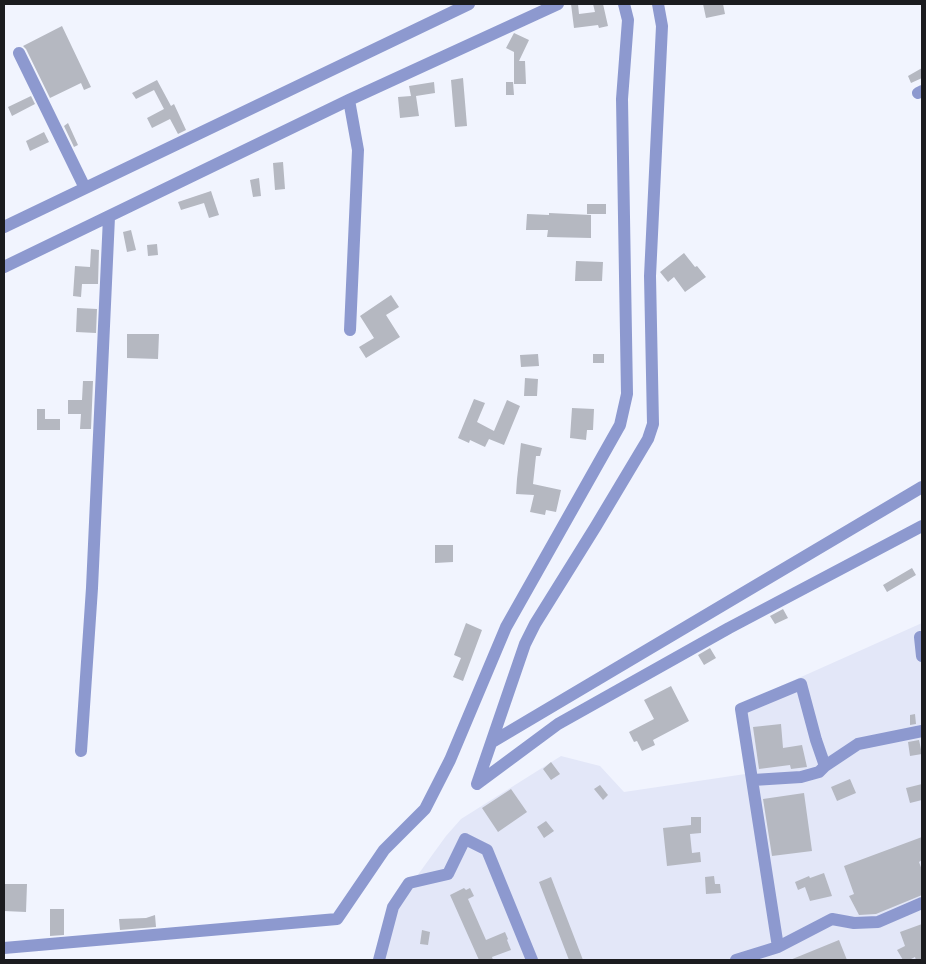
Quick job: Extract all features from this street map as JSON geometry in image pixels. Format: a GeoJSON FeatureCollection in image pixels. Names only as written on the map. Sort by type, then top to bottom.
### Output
{"type":"FeatureCollection","features":[{"type":"Feature","properties":{"kind":"street"},"geometry":{"type":"LineString","coordinates":[[4,227],[469,4]]}},
{"type":"Feature","properties":{"kind":"street"},"geometry":{"type":"LineString","coordinates":[[4,266],[349,100],[558,4]]}},
{"type":"Feature","properties":{"kind":"street"},"geometry":{"type":"LineString","coordinates":[[4,948],[337,919],[384,850],[425,809],[450,760],[506,627],[620,425],[626,394],[622,99],[628,20],[624,4]]}},
{"type":"Feature","properties":{"kind":"street"},"geometry":{"type":"LineString","coordinates":[[658,4],[662,26],[650,276],[653,424],[648,439],[535,624],[525,644],[477,784],[558,724],[729,628],[922,526]]}},
{"type":"Feature","properties":{"kind":"street"},"geometry":{"type":"LineString","coordinates":[[19,53],[85,188]]}},
{"type":"Feature","properties":{"kind":"street"},"geometry":{"type":"LineString","coordinates":[[349,100],[358,150],[350,330]]}},
{"type":"Feature","properties":{"kind":"street"},"geometry":{"type":"LineString","coordinates":[[81,751],[92,588],[109,217]]}},
{"type":"Feature","properties":{"kind":"street"},"geometry":{"type":"LineString","coordinates":[[492,742],[922,486]]}},
{"type":"Feature","properties":{"kind":"street"},"geometry":{"type":"LineString","coordinates":[[920,637],[922,656]]}},
{"type":"Feature","properties":{"kind":"street"},"geometry":{"type":"LineString","coordinates":[[778,947],[742,709],[801,684],[825,766]]}},
{"type":"Feature","properties":{"kind":"street"},"geometry":{"type":"LineString","coordinates":[[753,780],[801,777],[819,772],[858,744],[922,731]]}},
{"type":"Feature","properties":{"kind":"street"},"geometry":{"type":"LineString","coordinates":[[380,960],[393,907],[409,883],[448,874],[465,839],[488,850],[532,960]]}},
{"type":"Feature","properties":{"kind":"street"},"geometry":{"type":"LineString","coordinates":[[736,960],[778,947],[832,919],[854,923],[878,922],[922,903]]}},
{"type":"Feature","properties":{"kind":"shaded area"},"geometry":{"type":"Polygon","coordinates":[[[922,623],[922,960],[383,960],[396,905],[446,836],[461,819],[561,756],[600,766],[624,792],[752,773],[745,702],[922,623]]]}},
{"type":"Feature","properties":{"kind":"building"},"geometry":{"type":"Polygon","coordinates":[[[571,4],[578,4],[579,14],[595,12],[593,4],[603,4],[608,26],[599,28],[598,25],[574,28],[571,4]]]}},
{"type":"Feature","properties":{"kind":"building"},"geometry":{"type":"Polygon","coordinates":[[[703,4],[723,4],[725,14],[706,18],[703,4]]]}},
{"type":"Feature","properties":{"kind":"building"},"geometry":{"type":"Polygon","coordinates":[[[62,26],[91,87],[84,90],[81,83],[50,98],[23,46],[62,26]]]}},
{"type":"Feature","properties":{"kind":"building"},"geometry":{"type":"Polygon","coordinates":[[[514,33],[529,40],[519,61],[525,61],[526,84],[514,84],[514,52],[506,48],[514,33]]]}},
{"type":"Feature","properties":{"kind":"building"},"geometry":{"type":"Polygon","coordinates":[[[922,68],[922,78],[911,83],[908,76],[922,68]]]}},
{"type":"Feature","properties":{"kind":"building"},"geometry":{"type":"Polygon","coordinates":[[[463,78],[467,126],[455,127],[451,80],[463,78]]]}},
{"type":"Feature","properties":{"kind":"building"},"geometry":{"type":"Polygon","coordinates":[[[157,80],[171,106],[174,104],[186,130],[178,134],[170,119],[152,128],[147,118],[164,109],[154,90],[136,99],[132,93],[157,80]]]}},
{"type":"Feature","properties":{"kind":"building"},"geometry":{"type":"Polygon","coordinates":[[[434,82],[435,93],[416,96],[419,116],[400,118],[398,97],[411,96],[409,86],[434,82]]]}},
{"type":"Feature","properties":{"kind":"building"},"geometry":{"type":"Polygon","coordinates":[[[506,82],[513,82],[514,95],[506,95],[506,82]]]}},
{"type":"Feature","properties":{"kind":"building"},"geometry":{"type":"Polygon","coordinates":[[[31,96],[35,104],[12,116],[8,107],[31,96]]]}},
{"type":"Feature","properties":{"kind":"building"},"geometry":{"type":"Polygon","coordinates":[[[68,123],[78,145],[74,147],[64,126],[68,123]]]}},
{"type":"Feature","properties":{"kind":"building"},"geometry":{"type":"Polygon","coordinates":[[[44,132],[49,142],[30,151],[26,141],[44,132]]]}},
{"type":"Feature","properties":{"kind":"building"},"geometry":{"type":"Polygon","coordinates":[[[283,162],[285,189],[275,190],[273,163],[283,162]]]}},
{"type":"Feature","properties":{"kind":"building"},"geometry":{"type":"Polygon","coordinates":[[[259,178],[261,196],[253,197],[250,180],[259,178]]]}},
{"type":"Feature","properties":{"kind":"building"},"geometry":{"type":"Polygon","coordinates":[[[211,191],[219,215],[209,218],[204,203],[181,210],[178,202],[211,191]]]}},
{"type":"Feature","properties":{"kind":"building"},"geometry":{"type":"Polygon","coordinates":[[[587,204],[606,204],[606,214],[587,214],[587,204]]]}},
{"type":"Feature","properties":{"kind":"building"},"geometry":{"type":"Polygon","coordinates":[[[549,213],[591,215],[591,238],[547,237],[548,230],[526,230],[527,214],[549,215],[549,213]]]}},
{"type":"Feature","properties":{"kind":"building"},"geometry":{"type":"Polygon","coordinates":[[[131,230],[136,250],[127,252],[123,232],[131,230]]]}},
{"type":"Feature","properties":{"kind":"building"},"geometry":{"type":"Polygon","coordinates":[[[157,244],[158,255],[148,256],[147,245],[157,244]]]}},
{"type":"Feature","properties":{"kind":"building"},"geometry":{"type":"Polygon","coordinates":[[[91,249],[99,250],[98,284],[82,284],[81,297],[73,296],[75,266],[90,267],[91,249]]]}},
{"type":"Feature","properties":{"kind":"building"},"geometry":{"type":"Polygon","coordinates":[[[684,253],[706,277],[685,292],[674,277],[668,282],[660,272],[684,253]]]}},
{"type":"Feature","properties":{"kind":"building"},"geometry":{"type":"Polygon","coordinates":[[[576,261],[603,262],[602,281],[575,281],[576,261]]]}},
{"type":"Feature","properties":{"kind":"building"},"geometry":{"type":"Polygon","coordinates":[[[391,295],[399,307],[386,315],[400,337],[366,358],[359,347],[374,338],[360,316],[391,295]]]}},
{"type":"Feature","properties":{"kind":"building"},"geometry":{"type":"Polygon","coordinates":[[[77,308],[97,309],[96,333],[76,332],[77,308]]]}},
{"type":"Feature","properties":{"kind":"building"},"geometry":{"type":"Polygon","coordinates":[[[127,334],[159,334],[158,359],[127,358],[127,334]]]}},
{"type":"Feature","properties":{"kind":"building"},"geometry":{"type":"Polygon","coordinates":[[[538,354],[539,366],[521,367],[520,355],[538,354]]]}},
{"type":"Feature","properties":{"kind":"building"},"geometry":{"type":"Polygon","coordinates":[[[593,354],[604,354],[604,363],[593,363],[593,354]]]}},
{"type":"Feature","properties":{"kind":"building"},"geometry":{"type":"Polygon","coordinates":[[[525,378],[538,379],[537,396],[524,396],[525,378]]]}},
{"type":"Feature","properties":{"kind":"building"},"geometry":{"type":"Polygon","coordinates":[[[83,381],[93,381],[91,429],[80,429],[81,414],[68,414],[68,400],[82,400],[83,381]]]}},
{"type":"Feature","properties":{"kind":"building"},"geometry":{"type":"Polygon","coordinates":[[[474,399],[485,403],[477,422],[494,431],[507,400],[520,406],[504,445],[489,439],[485,447],[470,440],[469,443],[458,438],[474,399]]]}},
{"type":"Feature","properties":{"kind":"building"},"geometry":{"type":"Polygon","coordinates":[[[572,408],[594,409],[593,430],[587,430],[586,440],[570,438],[572,408]]]}},
{"type":"Feature","properties":{"kind":"building"},"geometry":{"type":"Polygon","coordinates":[[[37,409],[45,409],[45,419],[60,419],[60,430],[37,430],[37,409]]]}},
{"type":"Feature","properties":{"kind":"building"},"geometry":{"type":"Polygon","coordinates":[[[521,443],[542,448],[540,456],[536,456],[533,484],[561,490],[556,512],[546,510],[545,515],[530,512],[534,495],[516,494],[521,443]]]}},
{"type":"Feature","properties":{"kind":"building"},"geometry":{"type":"Polygon","coordinates":[[[435,545],[453,545],[453,562],[435,563],[435,545]]]}},
{"type":"Feature","properties":{"kind":"building"},"geometry":{"type":"Polygon","coordinates":[[[912,568],[916,575],[887,592],[883,585],[912,568]]]}},
{"type":"Feature","properties":{"kind":"building"},"geometry":{"type":"Polygon","coordinates":[[[783,609],[788,618],[775,624],[770,616],[783,609]]]}},
{"type":"Feature","properties":{"kind":"building"},"geometry":{"type":"Polygon","coordinates":[[[466,623],[482,630],[463,681],[453,677],[461,658],[454,655],[466,623]]]}},
{"type":"Feature","properties":{"kind":"building"},"geometry":{"type":"Polygon","coordinates":[[[710,648],[716,658],[704,665],[698,655],[710,648]]]}},
{"type":"Feature","properties":{"kind":"building"},"geometry":{"type":"Polygon","coordinates":[[[671,686],[689,721],[653,740],[655,745],[642,751],[637,741],[634,742],[629,732],[654,719],[644,700],[671,686]]]}},
{"type":"Feature","properties":{"kind":"building"},"geometry":{"type":"Polygon","coordinates":[[[915,714],[916,724],[910,725],[910,715],[915,714]]]}},
{"type":"Feature","properties":{"kind":"building"},"geometry":{"type":"Polygon","coordinates":[[[781,724],[783,748],[802,745],[807,767],[791,769],[790,765],[759,769],[753,727],[781,724]]]}},
{"type":"Feature","properties":{"kind":"building"},"geometry":{"type":"Polygon","coordinates":[[[919,740],[922,754],[910,756],[908,742],[919,740]]]}},
{"type":"Feature","properties":{"kind":"building"},"geometry":{"type":"Polygon","coordinates":[[[551,762],[560,774],[551,780],[543,769],[551,762]]]}},
{"type":"Feature","properties":{"kind":"building"},"geometry":{"type":"Polygon","coordinates":[[[850,779],[856,793],[837,801],[831,787],[850,779]]]}},
{"type":"Feature","properties":{"kind":"building"},"geometry":{"type":"Polygon","coordinates":[[[922,784],[922,800],[910,803],[906,788],[922,784]]]}},
{"type":"Feature","properties":{"kind":"building"},"geometry":{"type":"Polygon","coordinates":[[[600,785],[608,795],[603,800],[594,789],[600,785]]]}},
{"type":"Feature","properties":{"kind":"building"},"geometry":{"type":"Polygon","coordinates":[[[511,789],[527,812],[498,832],[482,808],[511,789]]]}},
{"type":"Feature","properties":{"kind":"building"},"geometry":{"type":"Polygon","coordinates":[[[804,793],[812,851],[772,856],[763,799],[804,793]]]}},
{"type":"Feature","properties":{"kind":"building"},"geometry":{"type":"Polygon","coordinates":[[[691,817],[701,817],[701,833],[690,834],[692,853],[700,852],[701,862],[667,866],[663,828],[691,825],[691,817]]]}},
{"type":"Feature","properties":{"kind":"building"},"geometry":{"type":"Polygon","coordinates":[[[546,821],[554,831],[544,838],[537,827],[546,821]]]}},
{"type":"Feature","properties":{"kind":"building"},"geometry":{"type":"Polygon","coordinates":[[[922,837],[922,860],[919,862],[922,870],[922,895],[876,914],[859,915],[849,896],[854,894],[844,866],[922,837]]]}},
{"type":"Feature","properties":{"kind":"building"},"geometry":{"type":"Polygon","coordinates":[[[824,873],[832,896],[810,901],[805,887],[798,890],[795,882],[809,876],[810,878],[824,873]]]}},
{"type":"Feature","properties":{"kind":"building"},"geometry":{"type":"Polygon","coordinates":[[[714,876],[715,884],[720,884],[721,893],[706,894],[705,877],[714,876]]]}},
{"type":"Feature","properties":{"kind":"building"},"geometry":{"type":"Polygon","coordinates":[[[551,877],[583,960],[569,960],[539,882],[551,877]]]}},
{"type":"Feature","properties":{"kind":"building"},"geometry":{"type":"Polygon","coordinates":[[[4,884],[27,884],[26,912],[4,911],[4,884]]]}},
{"type":"Feature","properties":{"kind":"building"},"geometry":{"type":"Polygon","coordinates":[[[464,888],[466,890],[470,888],[474,896],[468,899],[486,940],[505,932],[511,950],[492,957],[493,960],[479,960],[450,895],[464,888]]]}},
{"type":"Feature","properties":{"kind":"building"},"geometry":{"type":"Polygon","coordinates":[[[50,909],[64,909],[64,935],[50,936],[50,909]]]}},
{"type":"Feature","properties":{"kind":"building"},"geometry":{"type":"Polygon","coordinates":[[[155,915],[156,927],[120,930],[119,919],[146,918],[155,915]]]}},
{"type":"Feature","properties":{"kind":"building"},"geometry":{"type":"Polygon","coordinates":[[[922,924],[922,960],[916,960],[915,957],[903,960],[897,950],[905,946],[900,932],[922,924]]]}},
{"type":"Feature","properties":{"kind":"building"},"geometry":{"type":"Polygon","coordinates":[[[422,930],[430,932],[428,945],[420,944],[422,930]]]}},
{"type":"Feature","properties":{"kind":"building"},"geometry":{"type":"Polygon","coordinates":[[[839,940],[847,960],[790,960],[839,940]]]}}]}
